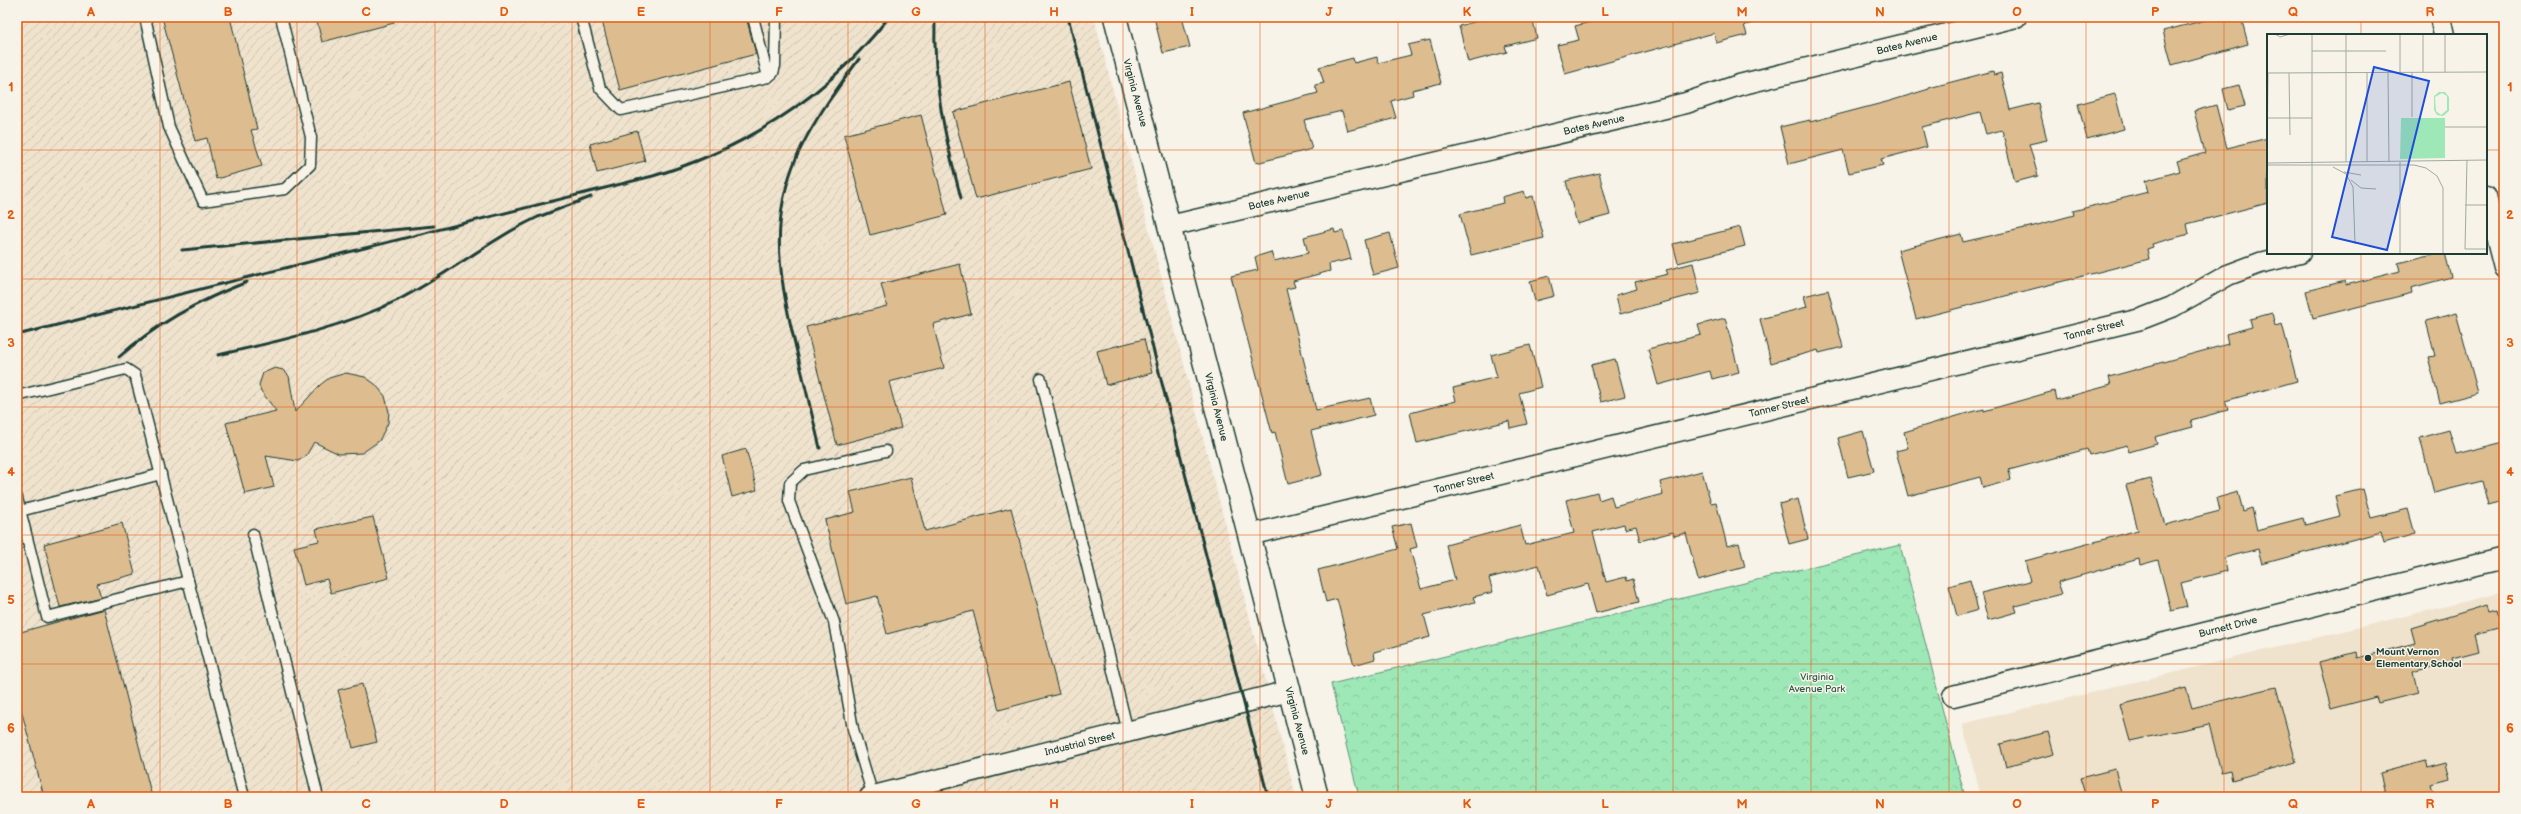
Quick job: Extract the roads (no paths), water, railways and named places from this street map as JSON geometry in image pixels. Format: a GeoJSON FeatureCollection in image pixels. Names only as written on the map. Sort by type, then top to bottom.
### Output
{"type":"FeatureCollection","features":[{"type":"Feature","properties":{"kind":"street","name":"Virginia Avenue"},"geometry":{"type":"LineString","coordinates":[[1115,17],[1317,797]]}},
{"type":"Feature","properties":{"kind":"street","name":"Bates Avenue"},"geometry":{"type":"LineString","coordinates":[[1170,226],[1686,103],[1739,85],[2016,17]]}},
{"type":"Feature","properties":{"kind":"street"},"geometry":{"type":"LineString","coordinates":[[2440,17],[2444,34]]}},
{"type":"Feature","properties":{"kind":"street"},"geometry":{"type":"LineString","coordinates":[[2487,203],[2504,268]]}},
{"type":"Feature","properties":{"kind":"street","name":"Tanner Street"},"geometry":{"type":"LineString","coordinates":[[1249,534],[2141,319],[2172,307],[2228,275],[2260,263],[2296,254]]}},
{"type":"Feature","properties":{"kind":"street","name":"Burnett Drive"},"geometry":{"type":"LineString","coordinates":[[1952,696],[2504,558]]}},
{"type":"Feature","properties":{"kind":"street","name":"Industrial Street"},"geometry":{"type":"LineString","coordinates":[[872,797],[916,792],[1128,732],[1289,691]]}},
{"type":"Feature","properties":{"kind":"lane"},"geometry":{"type":"LineString","coordinates":[[145,17],[169,127],[203,201],[285,189],[310,165],[311,137],[280,17]]}},
{"type":"Feature","properties":{"kind":"lane"},"geometry":{"type":"LineString","coordinates":[[581,17],[600,88],[621,110],[768,77],[773,73],[775,66],[776,17]]}},
{"type":"Feature","properties":{"kind":"lane"},"geometry":{"type":"LineString","coordinates":[[753,17],[768,77]]}},
{"type":"Feature","properties":{"kind":"lane"},"geometry":{"type":"LineString","coordinates":[[17,396],[126,369],[134,375],[244,797]]}},
{"type":"Feature","properties":{"kind":"lane"},"geometry":{"type":"LineString","coordinates":[[1041,379],[1128,732]]}},
{"type":"Feature","properties":{"kind":"lane"},"geometry":{"type":"LineString","coordinates":[[872,797],[854,729],[834,622],[789,501],[790,483],[804,470],[886,451]]}},
{"type":"Feature","properties":{"kind":"lane"},"geometry":{"type":"LineString","coordinates":[[20,511],[161,474]]}},
{"type":"Feature","properties":{"kind":"lane"},"geometry":{"type":"LineString","coordinates":[[17,498],[47,617],[188,581]]}},
{"type":"Feature","properties":{"kind":"lane"},"geometry":{"type":"LineString","coordinates":[[253,534],[318,797]]}},
{"type":"Feature","properties":{"kind":"railway"},"geometry":{"type":"LineString","coordinates":[[17,335],[653,176],[688,164],[753,134],[784,115],[813,94],[840,71],[889,17]]}},
{"type":"Feature","properties":{"kind":"railway"},"geometry":{"type":"LineString","coordinates":[[935,17],[936,64],[941,108],[949,152],[961,198]]}},
{"type":"Feature","properties":{"kind":"railway"},"geometry":{"type":"LineString","coordinates":[[1068,17],[1268,797]]}},
{"type":"Feature","properties":{"kind":"railway"},"geometry":{"type":"LineString","coordinates":[[820,448],[785,299],[780,252],[782,205],[788,181],[803,143],[833,94],[859,59]]}},
{"type":"Feature","properties":{"kind":"railway"},"geometry":{"type":"LineString","coordinates":[[218,355],[310,333],[376,310],[414,292],[520,226],[538,217],[591,197]]}},
{"type":"Feature","properties":{"kind":"railway"},"geometry":{"type":"LineString","coordinates":[[182,250],[434,226]]}},
{"type":"Feature","properties":{"kind":"railway"},"geometry":{"type":"LineString","coordinates":[[119,357],[148,333],[164,323],[196,305],[247,282]]}},
{"type":"Feature","properties":{"kind":"place","name":"Mount Vernon Elementary School"},"geometry":{"type":"Point","coordinates":[2368,658]}},
{"type":"Feature","properties":{"kind":"park label","name":"Virginia Avenue Park"},"geometry":{"type":"Point","coordinates":[1817,682]}}]}
